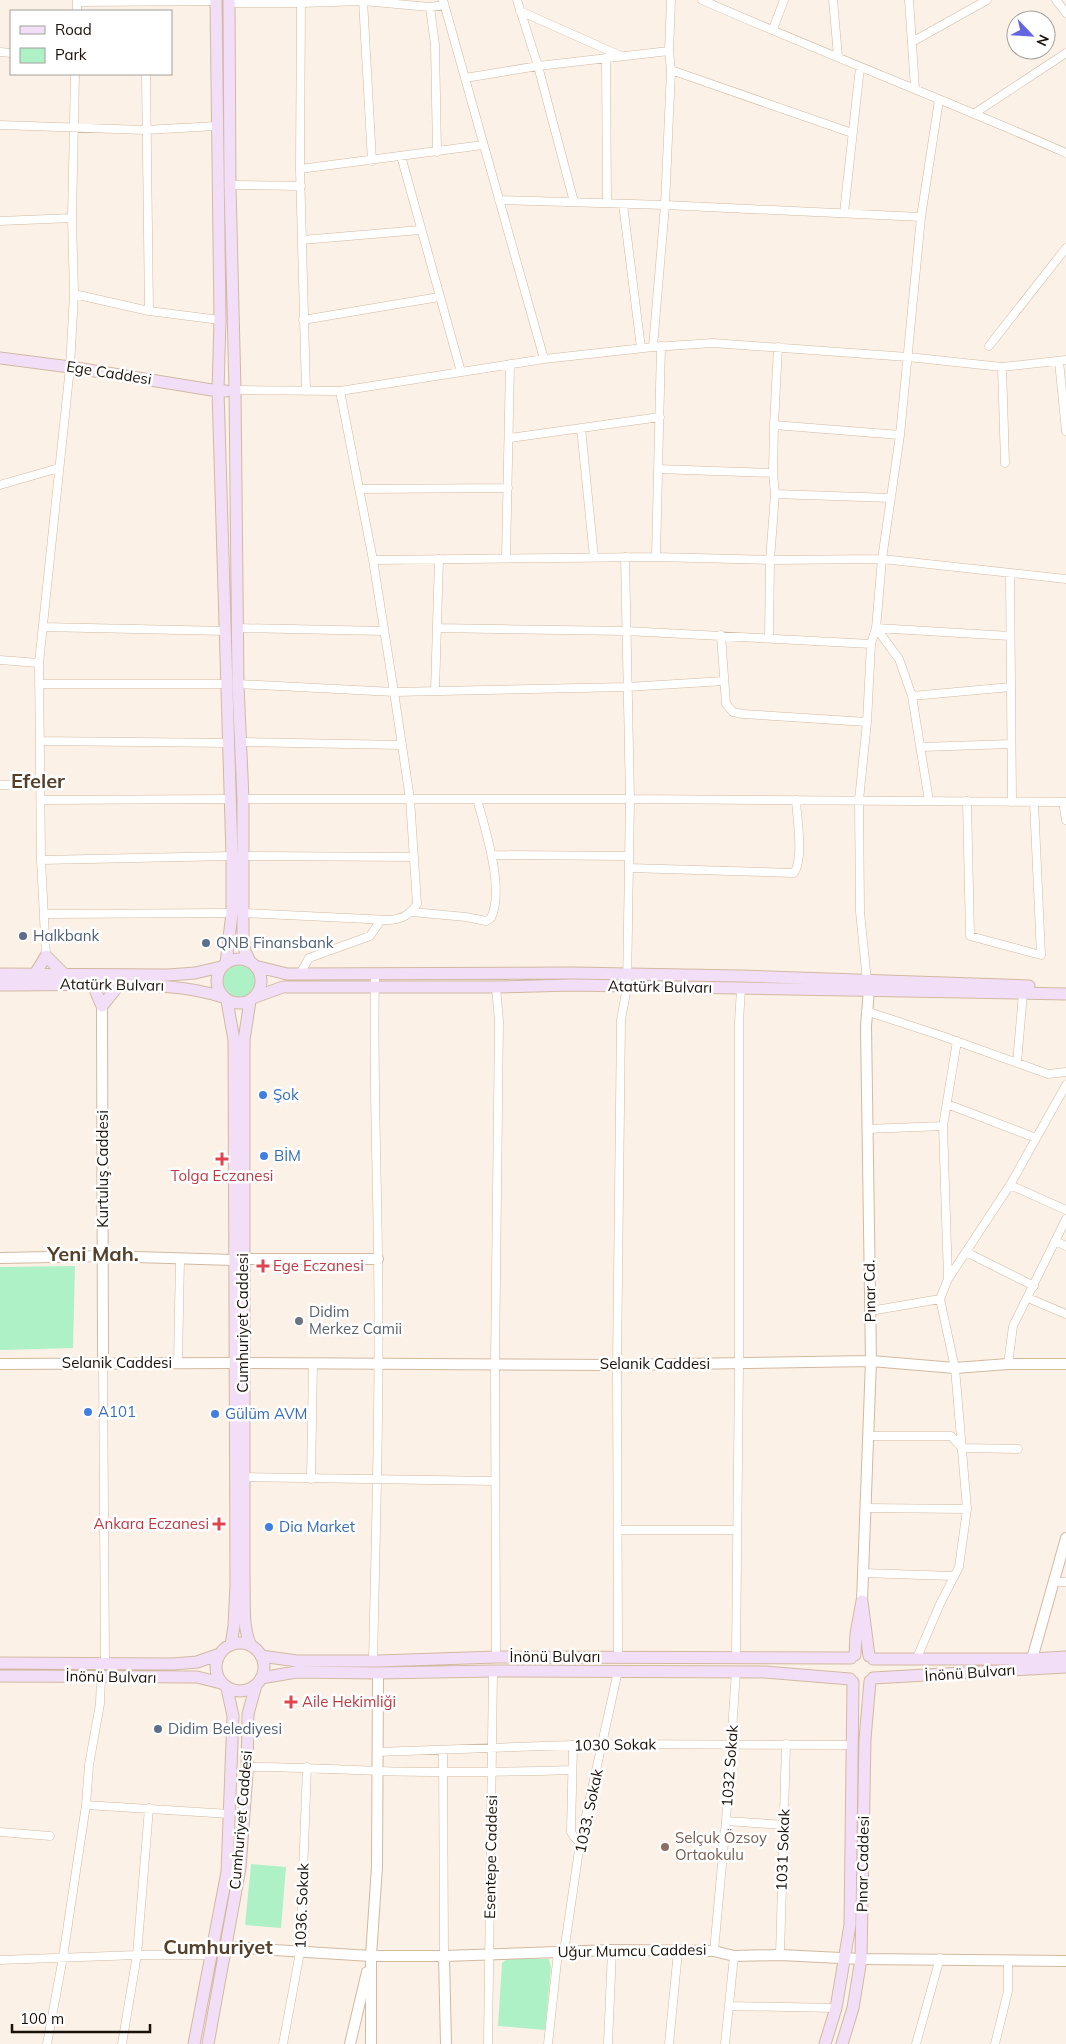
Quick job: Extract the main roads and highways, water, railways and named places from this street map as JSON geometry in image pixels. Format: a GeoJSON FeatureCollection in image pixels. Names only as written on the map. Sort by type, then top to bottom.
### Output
{"type":"FeatureCollection","features":[{"type":"Feature","properties":{"kind":"main road"},"geometry":{"type":"LineString","coordinates":[[216,1],[220,320],[218,391],[226,631],[232,684],[235,742],[242,799],[237,856],[238,913],[245,951],[261,981],[260,987],[252,999],[238,1004],[225,999],[216,986],[218,973],[224,965],[238,913]]}},
{"type":"Feature","properties":{"kind":"main road"},"geometry":{"type":"LineString","coordinates":[[229,2],[237,628],[232,684]]}},
{"type":"Feature","properties":{"kind":"main road","name":"Ege Caddesi"},"geometry":{"type":"LineString","coordinates":[[0,358],[70,367],[218,391],[235,390]]}},
{"type":"Feature","properties":{"kind":"main road"},"geometry":{"type":"LineString","coordinates":[[235,742],[230,800],[237,856]]}},
{"type":"Feature","properties":{"kind":"main road"},"geometry":{"type":"LineString","coordinates":[[34,974],[46,956],[65,975]]}},
{"type":"Feature","properties":{"kind":"main road"},"geometry":{"type":"LineString","coordinates":[[224,965],[238,959],[253,964]]}},
{"type":"Feature","properties":{"kind":"main road","name":"Atatürk Bulvarı"},"geometry":{"type":"LineString","coordinates":[[253,964],[277,972],[300,974],[740,976],[868,986],[1066,994]]}},
{"type":"Feature","properties":{"kind":"main road","name":"Atatürk Bulvarı"},"geometry":{"type":"LineString","coordinates":[[0,974],[195,974],[224,965]]}},
{"type":"Feature","properties":{"kind":"main road"},"geometry":{"type":"LineString","coordinates":[[92,984],[102,1006],[119,985]]}},
{"type":"Feature","properties":{"kind":"main road","name":"Atatürk Bulvarı"},"geometry":{"type":"LineString","coordinates":[[0,985],[92,984],[180,987],[203,991],[225,999]]}},
{"type":"Feature","properties":{"kind":"main road","name":"Atatürk Bulvarı"},"geometry":{"type":"LineString","coordinates":[[252,999],[283,987],[374,988],[573,985],[741,989],[868,986],[1066,987]]}},
{"type":"Feature","properties":{"kind":"main road","name":"Cumhuriyet Caddesi"},"geometry":{"type":"LineString","coordinates":[[225,999],[234,1040],[239,1363],[236,1584],[231,1645]]}},
{"type":"Feature","properties":{"kind":"main road","name":"Cumhuriyet Caddesi"},"geometry":{"type":"LineString","coordinates":[[238,1260],[244,1040],[252,999]]}},
{"type":"Feature","properties":{"kind":"main road","name":"Cumhuriyet Caddesi"},"geometry":{"type":"LineString","coordinates":[[239,1363],[244,1477],[246,1626],[247,1638],[251,1646]]}},
{"type":"Feature","properties":{"kind":"main road"},"geometry":{"type":"LineString","coordinates":[[862,1601],[871,1657],[877,1668],[872,1680],[862,1684],[852,1680],[846,1670],[853,1656],[856,1634],[862,1601]]}},
{"type":"Feature","properties":{"kind":"main road"},"geometry":{"type":"LineString","coordinates":[[238,1643],[251,1646],[261,1656],[263,1663],[258,1682],[242,1691],[224,1685],[216,1672],[217,1660],[220,1654],[231,1645],[238,1643]]}},
{"type":"Feature","properties":{"kind":"main road","name":"İnönü Bulvarı"},"geometry":{"type":"LineString","coordinates":[[0,1663],[104,1662],[173,1664],[197,1662],[220,1654]]}},
{"type":"Feature","properties":{"kind":"main road"},"geometry":{"type":"LineString","coordinates":[[853,1656],[865,1654],[871,1657]]}},
{"type":"Feature","properties":{"kind":"main road","name":"İnönü Bulvarı"},"geometry":{"type":"LineString","coordinates":[[261,1656],[296,1661],[373,1661],[496,1657],[853,1656]]}},
{"type":"Feature","properties":{"kind":"main road"},"geometry":{"type":"LineString","coordinates":[[618,1656],[618,1671]]}},
{"type":"Feature","properties":{"kind":"main road"},"geometry":{"type":"LineString","coordinates":[[493,1671],[496,1657]]}},
{"type":"Feature","properties":{"kind":"main road","name":"İnönü Bulvarı"},"geometry":{"type":"LineString","coordinates":[[871,1657],[916,1660],[1066,1657]]}},
{"type":"Feature","properties":{"kind":"main road","name":"İnönü Bulvarı"},"geometry":{"type":"LineString","coordinates":[[872,1680],[1066,1667]]}},
{"type":"Feature","properties":{"kind":"main road","name":"İnönü Bulvarı"},"geometry":{"type":"LineString","coordinates":[[258,1682],[296,1672],[493,1671],[766,1672],[852,1680]]}},
{"type":"Feature","properties":{"kind":"main road","name":"İnönü Bulvarı"},"geometry":{"type":"LineString","coordinates":[[0,1676],[198,1677],[224,1685]]}},
{"type":"Feature","properties":{"kind":"main road","name":"Pınar Caddesi"},"geometry":{"type":"LineString","coordinates":[[824,2044],[836,2008],[850,1925],[852,1680]]}},
{"type":"Feature","properties":{"kind":"main road","name":"Pınar Caddesi"},"geometry":{"type":"LineString","coordinates":[[842,2044],[852,2008],[861,1958],[865,1739],[872,1680]]}},
{"type":"Feature","properties":{"kind":"main road","name":"Cumhuriyet Caddesi"},"geometry":{"type":"LineString","coordinates":[[208,2044],[240,1868],[247,1767],[248,1714],[258,1682]]}},
{"type":"Feature","properties":{"kind":"main road","name":"Cumhuriyet Caddesi"},"geometry":{"type":"LineString","coordinates":[[194,2044],[227,1872],[233,1716],[224,1685]]}},
{"type":"Feature","properties":{"kind":"place","name":"Halkbank"},"geometry":{"type":"Point","coordinates":[23,936]}},
{"type":"Feature","properties":{"kind":"place","name":"QNB Finansbank"},"geometry":{"type":"Point","coordinates":[206,943]}},
{"type":"Feature","properties":{"kind":"place","name":"Şok"},"geometry":{"type":"Point","coordinates":[263,1095]}},
{"type":"Feature","properties":{"kind":"place","name":"BİM"},"geometry":{"type":"Point","coordinates":[264,1156]}},
{"type":"Feature","properties":{"kind":"place","name":"Tolga Eczanesi"},"geometry":{"type":"Point","coordinates":[222,1159]}},
{"type":"Feature","properties":{"kind":"place","name":"Ege Eczanesi"},"geometry":{"type":"Point","coordinates":[263,1266]}},
{"type":"Feature","properties":{"kind":"place","name":"Didim Merkez Camii"},"geometry":{"type":"Point","coordinates":[299,1321]}},
{"type":"Feature","properties":{"kind":"place","name":"A101"},"geometry":{"type":"Point","coordinates":[88,1412]}},
{"type":"Feature","properties":{"kind":"place","name":"Gülüm AVM"},"geometry":{"type":"Point","coordinates":[215,1414]}},
{"type":"Feature","properties":{"kind":"place","name":"Ankara Eczanesi"},"geometry":{"type":"Point","coordinates":[219,1524]}},
{"type":"Feature","properties":{"kind":"place","name":"Dia Market"},"geometry":{"type":"Point","coordinates":[269,1527]}},
{"type":"Feature","properties":{"kind":"place","name":"Aile Hekimliği"},"geometry":{"type":"Point","coordinates":[291,1702]}},
{"type":"Feature","properties":{"kind":"place","name":"Didim Belediyesi"},"geometry":{"type":"Point","coordinates":[158,1729]}},
{"type":"Feature","properties":{"kind":"place","name":"Selçuk Özsoy Ortaokulu"},"geometry":{"type":"Point","coordinates":[665,1847]}},
{"type":"Feature","properties":{"kind":"district","name":"Efeler"},"geometry":{"type":"Point","coordinates":[38,781]}},
{"type":"Feature","properties":{"kind":"district","name":"Yeni Mah."},"geometry":{"type":"Point","coordinates":[93,1254]}},
{"type":"Feature","properties":{"kind":"district","name":"Cumhuriyet"},"geometry":{"type":"Point","coordinates":[218,1947]}}]}
